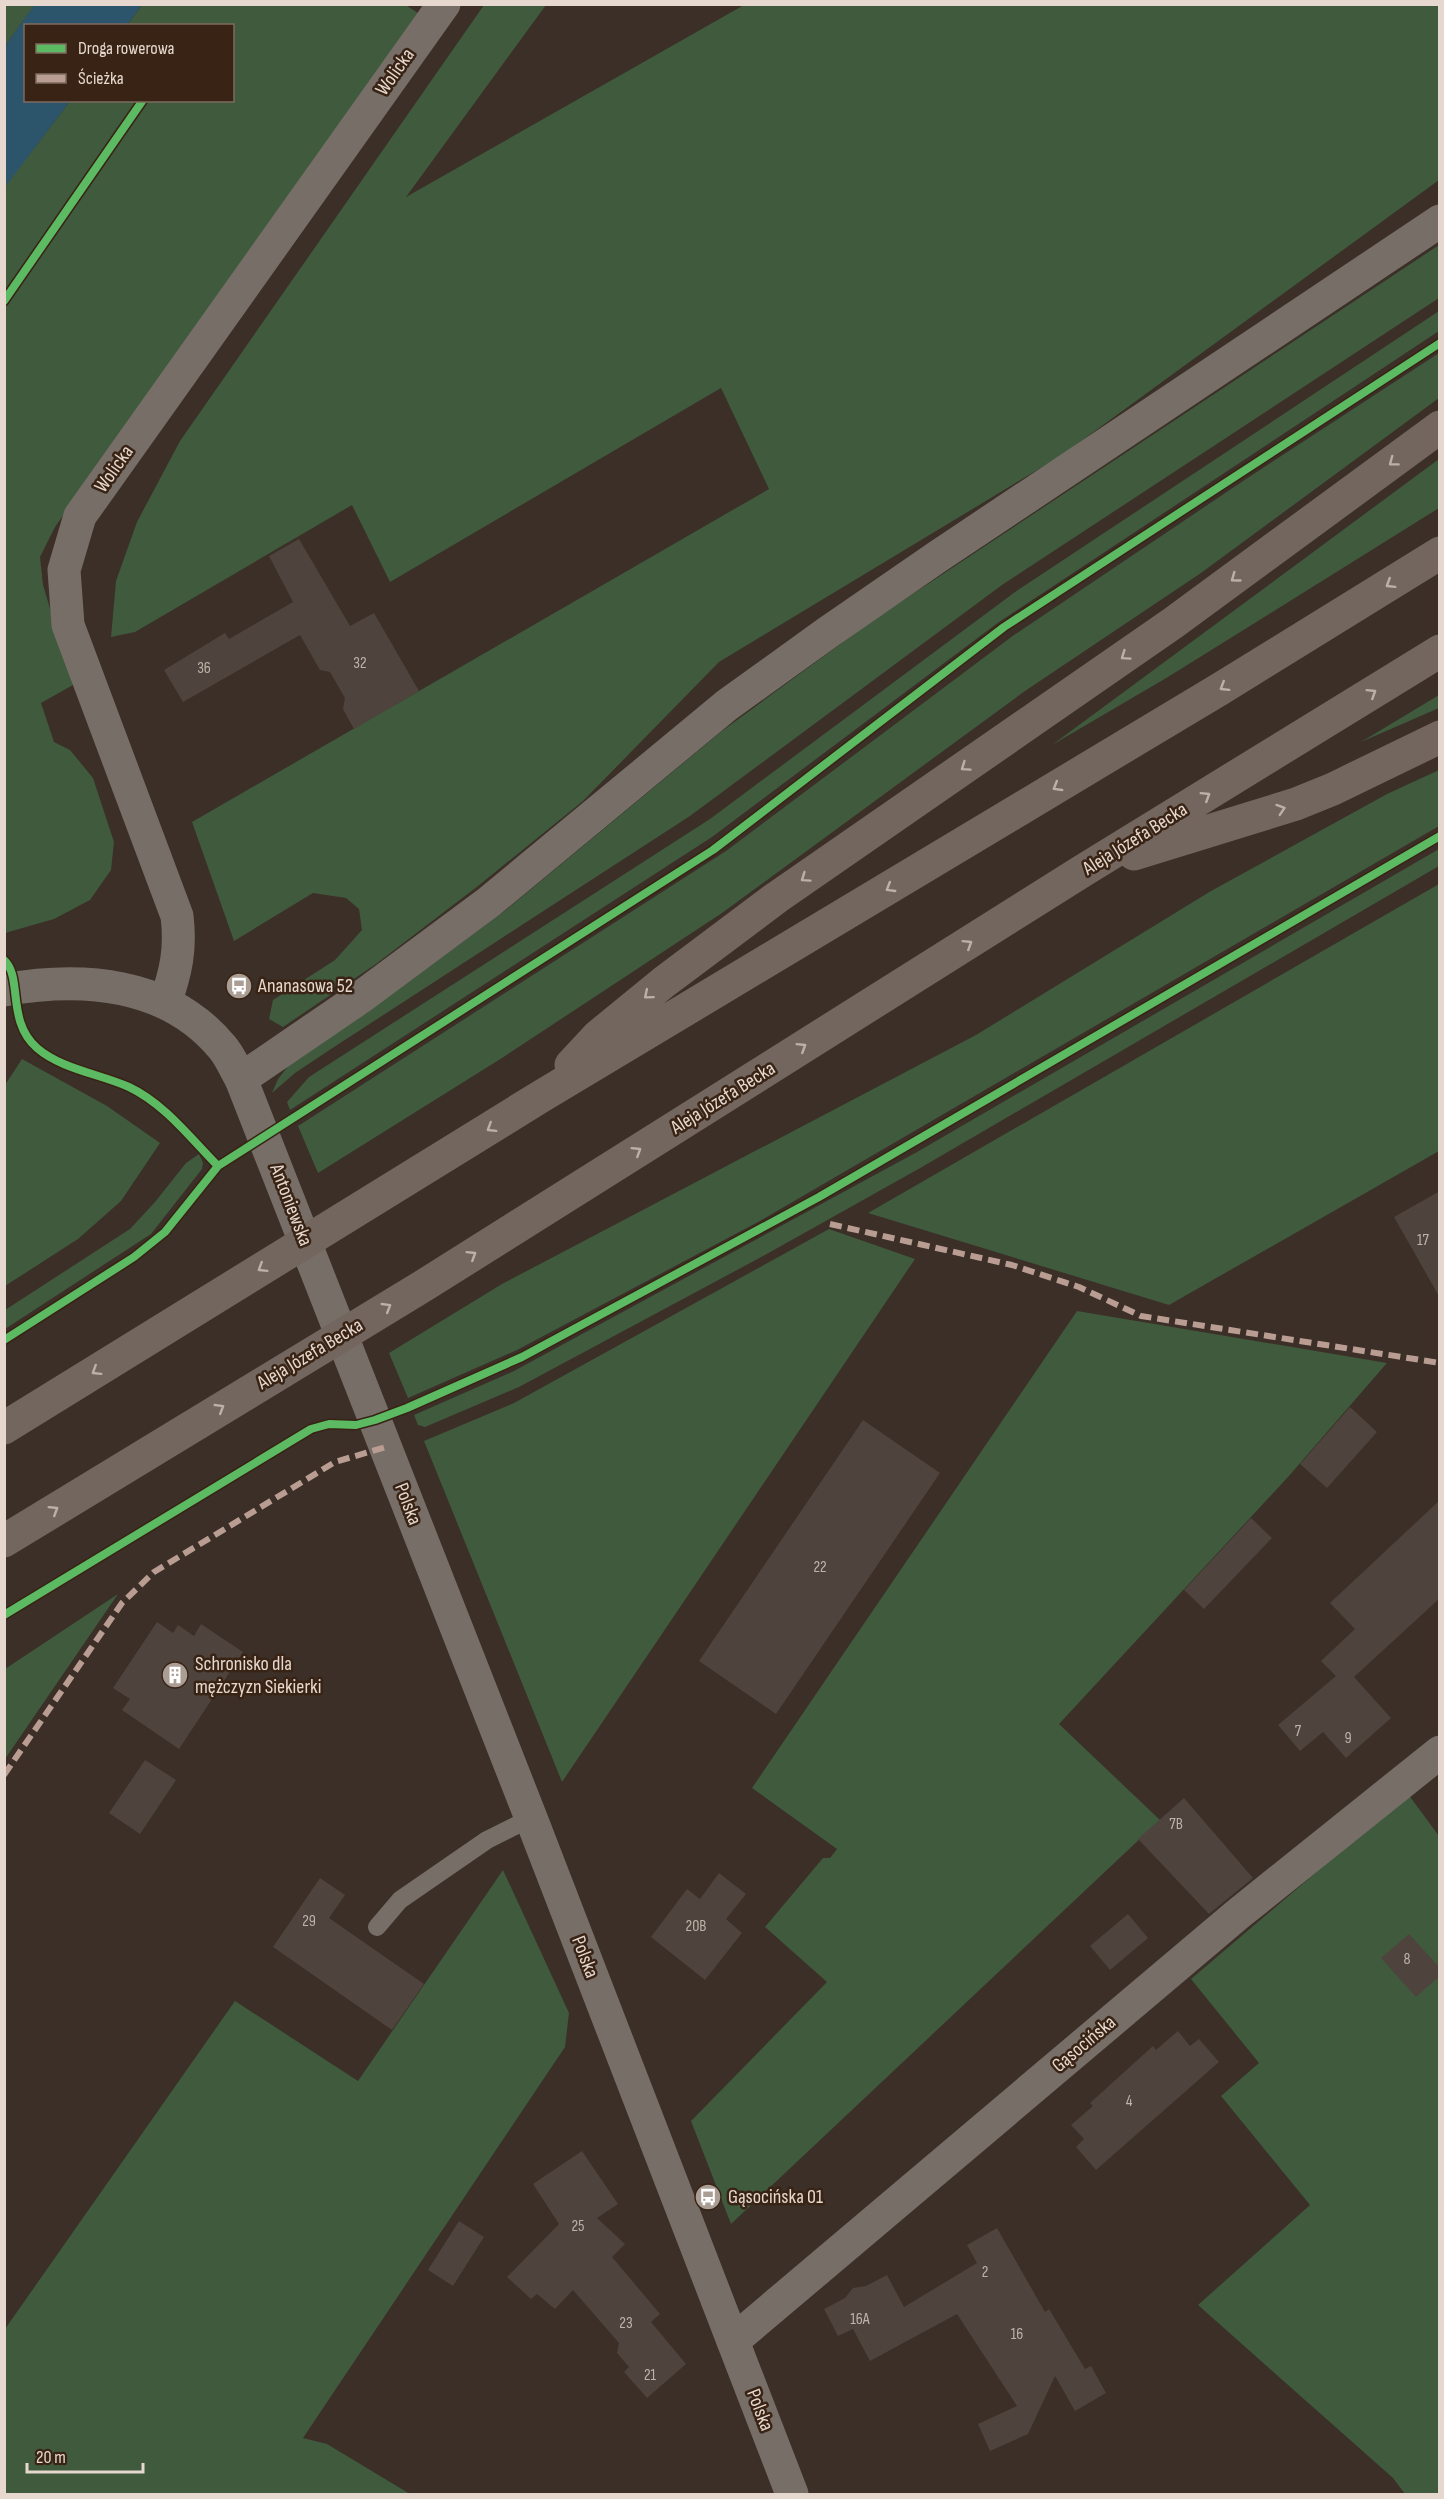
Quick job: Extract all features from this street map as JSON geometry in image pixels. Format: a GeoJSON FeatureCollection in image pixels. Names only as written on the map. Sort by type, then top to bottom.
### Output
{"type":"FeatureCollection","features":[{"type":"Feature","properties":{"kind":"main road"},"geometry":{"type":"LineString","coordinates":[[540,1097],[598,1036],[673,975],[776,898],[1173,623],[1440,427]]}},
{"type":"Feature","properties":{"kind":"main road"},"geometry":{"type":"LineString","coordinates":[[4,1428],[540,1097],[1220,689],[1440,553]]}},
{"type":"Feature","properties":{"kind":"main road","name":"Aleja Józefa Becka"},"geometry":{"type":"LineString","coordinates":[[4,1541],[423,1286],[1084,870],[1440,651]]}},
{"type":"Feature","properties":{"kind":"main road"},"geometry":{"type":"LineString","coordinates":[[1084,870],[1296,804],[1333,789],[1440,736]]}},
{"type":"Feature","properties":{"kind":"street","name":"Wolicka"},"geometry":{"type":"LineString","coordinates":[[165,1003],[175,975],[180,940],[177,916],[68,625],[64,570],[81,516],[444,4]]}},
{"type":"Feature","properties":{"kind":"street"},"geometry":{"type":"LineString","coordinates":[[241,1079],[361,997],[489,902],[727,705],[827,633],[947,550],[1440,221]]}},
{"type":"Feature","properties":{"kind":"street","name":"Antoniewska"},"geometry":{"type":"LineString","coordinates":[[4,990],[38,984],[74,982],[130,990],[165,1003],[201,1025],[223,1048],[241,1079],[375,1420]]}},
{"type":"Feature","properties":{"kind":"street","name":"Polska"},"geometry":{"type":"LineString","coordinates":[[375,1420],[792,2494]]}},
{"type":"Feature","properties":{"kind":"street","name":"Gąsocińska"},"geometry":{"type":"LineString","coordinates":[[733,2341],[1238,1914],[1440,1752]]}},
{"type":"Feature","properties":{"kind":"lane"},"geometry":{"type":"LineString","coordinates":[[377,1927],[399,1900],[487,1840],[531,1818]]}},
{"type":"Feature","properties":{"kind":"green space"},"geometry":{"type":"Polygon","coordinates":[[[404,4],[418,13],[55,527],[40,557],[43,585],[73,685],[41,703],[54,742],[70,750],[93,778],[114,842],[111,870],[90,900],[54,919],[5,933],[4,187],[69,102],[234,102],[234,24],[128,24],[142,5],[404,4]]]}},
{"type":"Feature","properties":{"kind":"green space"},"geometry":{"type":"Polygon","coordinates":[[[4,5],[35,5],[5,46],[4,5]]]}},
{"type":"Feature","properties":{"kind":"green space"},"geometry":{"type":"Polygon","coordinates":[[[484,5],[546,5],[406,197],[744,5],[1439,5],[1439,180],[1062,455],[719,662],[583,801],[478,886],[376,964],[283,1027],[269,1019],[273,1000],[335,960],[362,930],[359,909],[346,898],[313,893],[234,941],[192,822],[769,489],[721,388],[390,582],[352,505],[135,632],[111,637],[116,581],[137,522],[180,441],[484,5]]]}},
{"type":"Feature","properties":{"kind":"green space"},"geometry":{"type":"Polygon","coordinates":[[[1439,245],[1439,298],[1002,585],[690,816],[331,1049],[295,1073],[272,1093],[278,1079],[289,1065],[396,991],[506,910],[722,731],[869,623],[1439,245]]]}},
{"type":"Feature","properties":{"kind":"green space"},"geometry":{"type":"Polygon","coordinates":[[[1439,311],[1439,331],[999,622],[712,837],[290,1110],[287,1102],[309,1077],[710,819],[1015,592],[1439,311]]]}},
{"type":"Feature","properties":{"kind":"green space"},"geometry":{"type":"Polygon","coordinates":[[[1439,353],[1439,398],[1201,573],[1025,691],[722,913],[502,1058],[318,1173],[298,1126],[726,851],[1014,635],[1439,353]]]}},
{"type":"Feature","properties":{"kind":"green space"},"geometry":{"type":"Polygon","coordinates":[[[1439,459],[1439,508],[1168,677],[1052,745],[1439,459]]]}},
{"type":"Feature","properties":{"kind":"green space"},"geometry":{"type":"Polygon","coordinates":[[[1439,695],[1439,708],[1361,742],[1439,695]]]}},
{"type":"Feature","properties":{"kind":"green space"},"geometry":{"type":"Polygon","coordinates":[[[1439,770],[1439,826],[758,1222],[517,1350],[408,1398],[389,1353],[502,1284],[976,1035],[1211,891],[1387,794],[1439,770]]]}},
{"type":"Feature","properties":{"kind":"green space"},"geometry":{"type":"Polygon","coordinates":[[[1439,849],[1439,866],[922,1167],[765,1255],[519,1387],[425,1427],[418,1425],[414,1415],[514,1371],[917,1152],[1439,849]]]}},
{"type":"Feature","properties":{"kind":"green space"},"geometry":{"type":"Polygon","coordinates":[[[1439,884],[1439,1151],[1169,1305],[868,1213],[1439,884]]]}},
{"type":"Feature","properties":{"kind":"green space"},"geometry":{"type":"Polygon","coordinates":[[[22,1059],[107,1106],[160,1143],[121,1201],[78,1239],[5,1286],[5,1085],[22,1059]]]}},
{"type":"Feature","properties":{"kind":"green space"},"geometry":{"type":"Polygon","coordinates":[[[199,1154],[203,1163],[202,1169],[151,1234],[5,1329],[5,1310],[130,1229],[186,1163],[199,1154]]]}},
{"type":"Feature","properties":{"kind":"green space"},"geometry":{"type":"Polygon","coordinates":[[[829,1229],[915,1259],[562,1782],[424,1441],[514,1403],[829,1229]]]}},
{"type":"Feature","properties":{"kind":"green space"},"geometry":{"type":"Polygon","coordinates":[[[1077,1311],[1387,1363],[1288,1477],[1059,1724],[1160,1820],[731,2224],[691,2121],[827,1982],[765,1927],[823,1858],[830,1858],[837,1849],[752,1788],[1077,1311]]]}},
{"type":"Feature","properties":{"kind":"green space"},"geometry":{"type":"Polygon","coordinates":[[[118,1594],[5,1759],[5,1669],[118,1594]]]}},
{"type":"Feature","properties":{"kind":"green space"},"geometry":{"type":"Polygon","coordinates":[[[1408,1794],[1439,1836],[1439,2494],[1405,2494],[1393,2478],[1198,2305],[1310,2205],[1221,2096],[1259,2063],[1191,1979],[1408,1794]]]}},
{"type":"Feature","properties":{"kind":"green space"},"geometry":{"type":"Polygon","coordinates":[[[503,1870],[569,2013],[565,2047],[303,2438],[327,2444],[410,2494],[5,2494],[5,2329],[235,2001],[358,2081],[503,1870]]]}},
{"type":"Feature","properties":{"kind":"water"},"geometry":{"type":"Polygon","coordinates":[[[35,4],[142,5],[128,24],[24,24],[24,102],[69,102],[5,187],[5,46],[35,4]]]}},
{"type":"Feature","properties":{"kind":"building"},"geometry":{"type":"Polygon","coordinates":[[[299,539],[350,626],[374,613],[419,691],[354,729],[343,709],[345,698],[330,672],[320,670],[300,635],[183,702],[164,670],[225,633],[229,639],[293,602],[269,556],[299,539]]]}},
{"type":"Feature","properties":{"kind":"building"},"geometry":{"type":"Polygon","coordinates":[[[1440,1191],[1440,1298],[1394,1217],[1440,1191]]]}},
{"type":"Feature","properties":{"kind":"building"},"geometry":{"type":"Polygon","coordinates":[[[1350,1407],[1377,1432],[1327,1488],[1300,1464],[1350,1407]]]}},
{"type":"Feature","properties":{"kind":"building"},"geometry":{"type":"Polygon","coordinates":[[[863,1420],[940,1473],[776,1714],[699,1661],[863,1420]]]}},
{"type":"Feature","properties":{"kind":"building"},"geometry":{"type":"Polygon","coordinates":[[[1440,1500],[1440,1598],[1354,1677],[1391,1718],[1346,1758],[1323,1732],[1300,1751],[1278,1725],[1336,1676],[1321,1661],[1355,1629],[1330,1603],[1440,1500]]]}},
{"type":"Feature","properties":{"kind":"building"},"geometry":{"type":"Polygon","coordinates":[[[1251,1518],[1272,1538],[1204,1609],[1184,1590],[1251,1518]]]}},
{"type":"Feature","properties":{"kind":"building","name":"Schronisko dla mężczyzn Siekierki"},"geometry":{"type":"Polygon","coordinates":[[[157,1622],[173,1633],[178,1625],[194,1636],[201,1624],[243,1652],[179,1749],[122,1710],[130,1699],[113,1688],[157,1622]]]}},
{"type":"Feature","properties":{"kind":"building"},"geometry":{"type":"Polygon","coordinates":[[[145,1760],[176,1780],[140,1834],[109,1813],[145,1760]]]}},
{"type":"Feature","properties":{"kind":"building"},"geometry":{"type":"Polygon","coordinates":[[[1184,1798],[1253,1878],[1209,1914],[1138,1839],[1184,1798]]]}},
{"type":"Feature","properties":{"kind":"building"},"geometry":{"type":"Polygon","coordinates":[[[719,1873],[746,1894],[726,1919],[742,1933],[705,1980],[651,1937],[687,1889],[700,1899],[719,1873]]]}},
{"type":"Feature","properties":{"kind":"building"},"geometry":{"type":"Polygon","coordinates":[[[320,1878],[345,1895],[329,1918],[424,1984],[392,2030],[273,1947],[320,1878]]]}},
{"type":"Feature","properties":{"kind":"building"},"geometry":{"type":"Polygon","coordinates":[[[1128,1914],[1148,1938],[1110,1970],[1090,1946],[1128,1914]]]}},
{"type":"Feature","properties":{"kind":"building"},"geometry":{"type":"Polygon","coordinates":[[[1409,1934],[1440,1968],[1440,1976],[1416,1997],[1381,1958],[1409,1934]]]}},
{"type":"Feature","properties":{"kind":"building"},"geometry":{"type":"Polygon","coordinates":[[[1178,2031],[1190,2046],[1199,2039],[1219,2062],[1096,2170],[1076,2147],[1084,2139],[1071,2125],[1093,2106],[1090,2103],[1153,2046],[1156,2050],[1178,2031]]]}},
{"type":"Feature","properties":{"kind":"building"},"geometry":{"type":"Polygon","coordinates":[[[582,2151],[618,2204],[597,2218],[625,2244],[612,2257],[660,2314],[651,2322],[686,2364],[647,2398],[624,2372],[629,2367],[617,2353],[619,2343],[573,2290],[555,2309],[537,2294],[531,2299],[507,2277],[559,2224],[533,2184],[582,2151]]]}},
{"type":"Feature","properties":{"kind":"building"},"geometry":{"type":"Polygon","coordinates":[[[459,2221],[484,2237],[453,2286],[428,2270],[459,2221]]]}},
{"type":"Feature","properties":{"kind":"building"},"geometry":{"type":"Polygon","coordinates":[[[997,2228],[1045,2312],[1049,2309],[1085,2369],[1091,2366],[1106,2393],[1075,2411],[1055,2376],[1028,2434],[990,2451],[978,2424],[1017,2406],[957,2314],[870,2361],[853,2329],[838,2336],[824,2309],[845,2298],[853,2288],[866,2286],[887,2275],[904,2307],[977,2263],[967,2245],[997,2228]]]}},
{"type":"Feature","properties":{"kind":"marked path"},"geometry":{"type":"LineString","coordinates":[[830,1224],[1012,1265],[1079,1287],[1141,1316],[1440,1363]]}},
{"type":"Feature","properties":{"kind":"marked path"},"geometry":{"type":"LineString","coordinates":[[4,1775],[122,1603],[154,1572],[335,1462],[386,1447]]}},
{"type":"Feature","properties":{"kind":"cycle path"},"geometry":{"type":"LineString","coordinates":[[4,301],[142,102]]}},
{"type":"Feature","properties":{"kind":"cycle path"},"geometry":{"type":"LineString","coordinates":[[4,1340],[134,1257],[165,1232],[218,1166],[713,850],[1004,627],[1440,343]]}},
{"type":"Feature","properties":{"kind":"cycle path"},"geometry":{"type":"LineString","coordinates":[[4,1615],[311,1429],[329,1424],[356,1425],[375,1420],[522,1357],[819,1197],[1440,836]]}},
{"type":"Feature","properties":{"kind":"cycle path"},"geometry":{"type":"LineString","coordinates":[[4,960],[13,977],[21,1025],[27,1037],[37,1048],[57,1061],[118,1082],[142,1094],[166,1112],[218,1166]]}},
{"type":"Feature","properties":{"kind":"place","name":"Ananasowa 52"},"geometry":{"type":"Point","coordinates":[239,986]}},
{"type":"Feature","properties":{"kind":"place","name":"Schronisko dla mężczyzn Siekierki"},"geometry":{"type":"Point","coordinates":[175,1675]}},
{"type":"Feature","properties":{"kind":"place","name":"Gąsocińska 01"},"geometry":{"type":"Point","coordinates":[708,2197]}}]}
